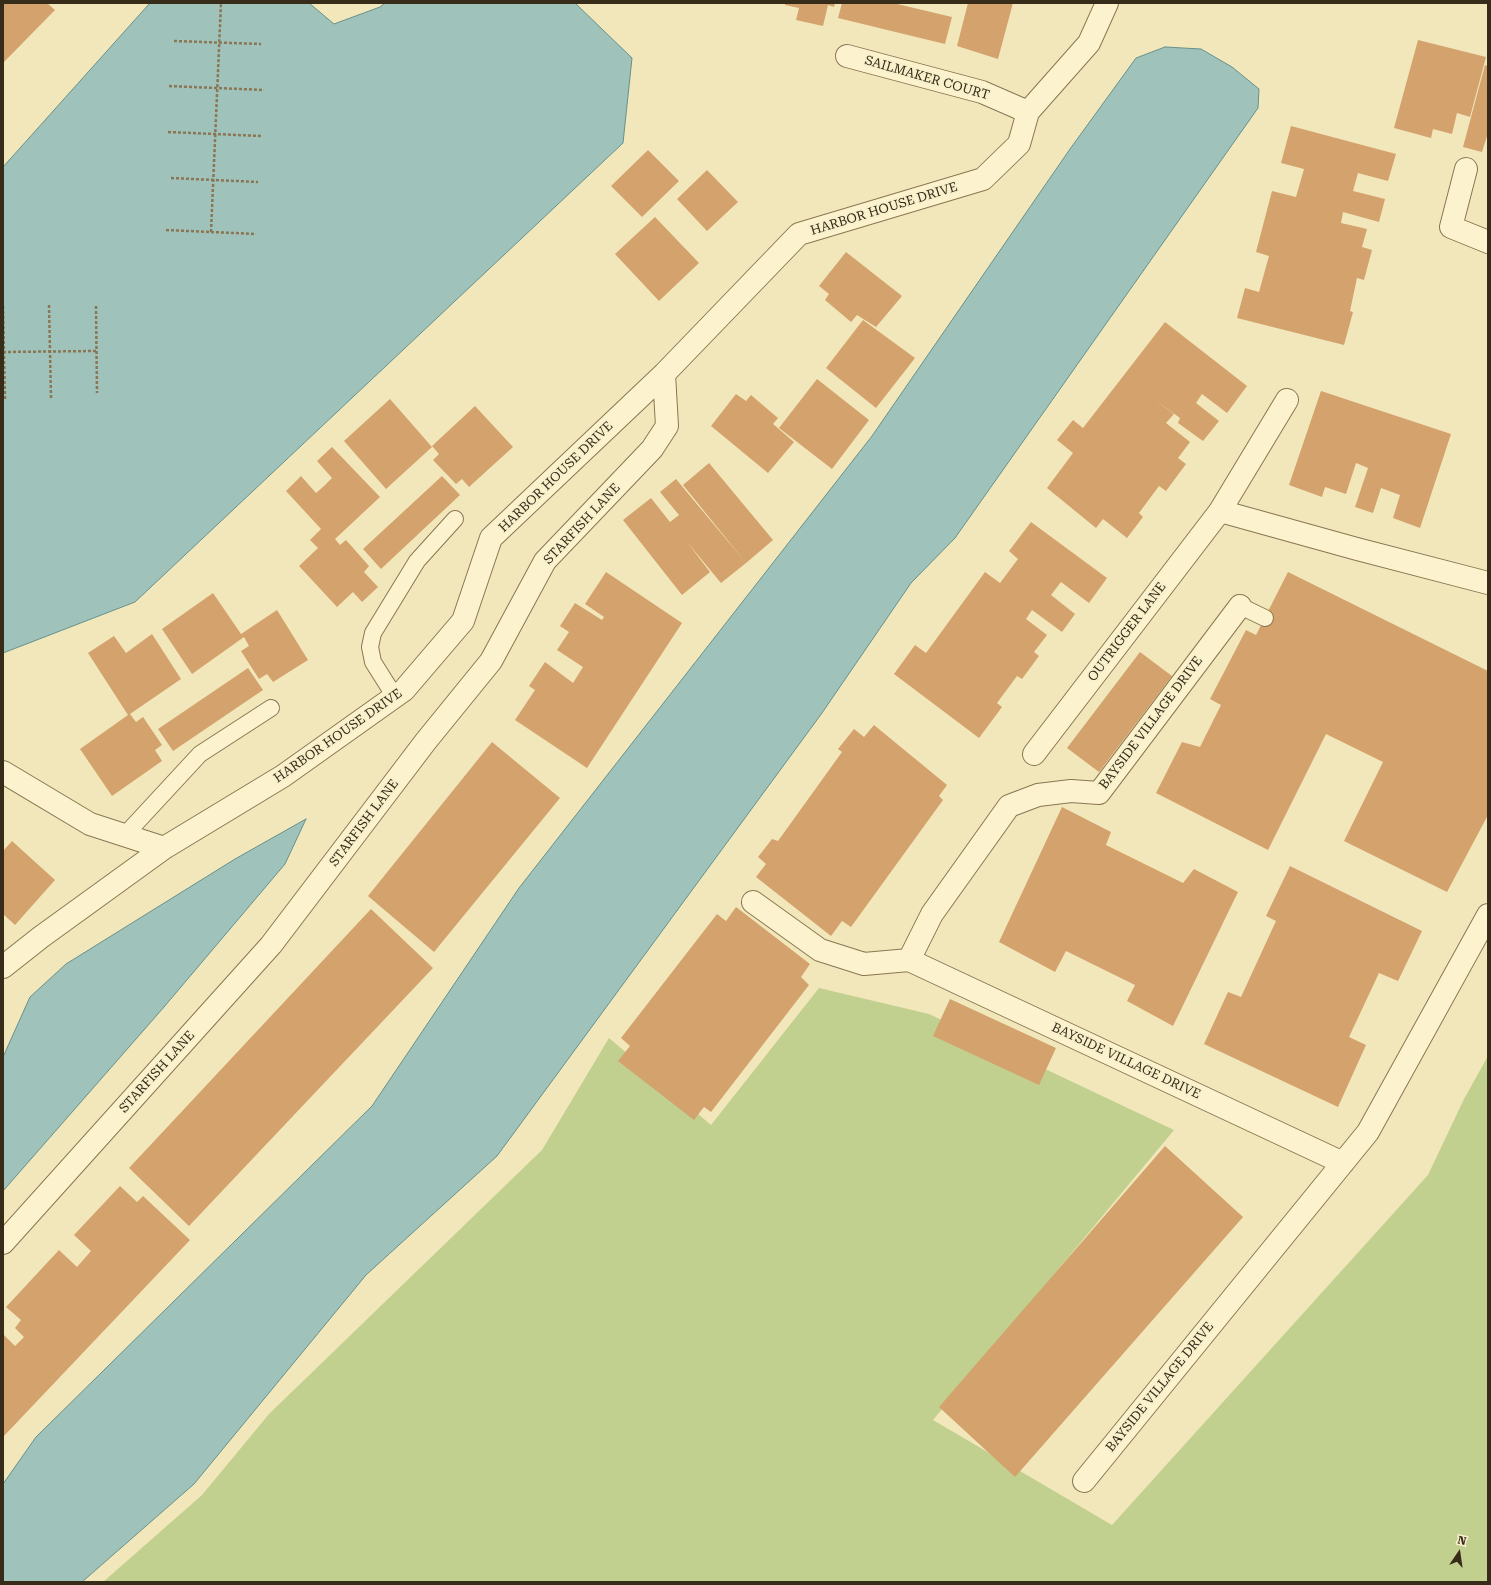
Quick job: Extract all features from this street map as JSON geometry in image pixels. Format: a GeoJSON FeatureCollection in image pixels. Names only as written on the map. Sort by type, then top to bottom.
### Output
{"type":"FeatureCollection","features":[{"type":"Feature","properties":{"kind":"street","name":"HARBOR HOUSE DRIVE"},"geometry":{"type":"LineString","coordinates":[[3,967],[41,937],[164,848],[283,776],[404,690],[463,621],[491,538],[664,374],[799,234],[983,179],[1019,144],[1028,112],[1089,43],[1107,3]]}},
{"type":"Feature","properties":{"kind":"street","name":"SAILMAKER COURT"},"geometry":{"type":"LineString","coordinates":[[847,56],[982,92],[1028,112]]}},
{"type":"Feature","properties":{"kind":"street"},"geometry":{"type":"LineString","coordinates":[[1466,169],[1451,227],[1488,242]]}},
{"type":"Feature","properties":{"kind":"street","name":"STARFISH LANE"},"geometry":{"type":"LineString","coordinates":[[3,1243],[271,945],[426,741],[491,661],[545,561],[652,449],[667,426],[664,374]]}},
{"type":"Feature","properties":{"kind":"street","name":"OUTRIGGER LANE"},"geometry":{"type":"LineString","coordinates":[[1034,754],[1220,511],[1287,400]]}},
{"type":"Feature","properties":{"kind":"street"},"geometry":{"type":"LineString","coordinates":[[1220,511],[1488,583]]}},
{"type":"Feature","properties":{"kind":"street","name":"BAYSIDE VILLAGE DRIVE"},"geometry":{"type":"LineString","coordinates":[[1240,606],[1100,793],[1071,792],[1038,795],[1009,806],[932,914],[909,960],[1343,1163]]}},
{"type":"Feature","properties":{"kind":"street"},"geometry":{"type":"LineString","coordinates":[[3,772],[90,824],[164,848]]}},
{"type":"Feature","properties":{"kind":"street"},"geometry":{"type":"LineString","coordinates":[[753,902],[820,950],[864,964],[909,960]]}},
{"type":"Feature","properties":{"kind":"street","name":"BAYSIDE VILLAGE DRIVE"},"geometry":{"type":"LineString","coordinates":[[1084,1481],[1368,1132],[1488,915]]}},
{"type":"Feature","properties":{"kind":"lane"},"geometry":{"type":"LineString","coordinates":[[395,697],[373,662],[370,647],[373,633],[417,561],[455,519]]}},
{"type":"Feature","properties":{"kind":"lane"},"geometry":{"type":"LineString","coordinates":[[1240,606],[1265,618]]}},
{"type":"Feature","properties":{"kind":"lane"},"geometry":{"type":"LineString","coordinates":[[125,835],[200,754],[271,708]]}},
{"type":"Feature","properties":{"kind":"path"},"geometry":{"type":"LineString","coordinates":[[211,232],[221,3]]}},
{"type":"Feature","properties":{"kind":"path"},"geometry":{"type":"LineString","coordinates":[[174,40],[261,44]]}},
{"type":"Feature","properties":{"kind":"path"},"geometry":{"type":"LineString","coordinates":[[169,86],[264,90]]}},
{"type":"Feature","properties":{"kind":"path"},"geometry":{"type":"LineString","coordinates":[[168,132],[262,136]]}},
{"type":"Feature","properties":{"kind":"path"},"geometry":{"type":"LineString","coordinates":[[171,178],[258,182]]}},
{"type":"Feature","properties":{"kind":"path"},"geometry":{"type":"LineString","coordinates":[[166,230],[256,234]]}},
{"type":"Feature","properties":{"kind":"path"},"geometry":{"type":"LineString","coordinates":[[49,305],[51,398]]}},
{"type":"Feature","properties":{"kind":"path"},"geometry":{"type":"LineString","coordinates":[[3,306],[5,400]]}},
{"type":"Feature","properties":{"kind":"path"},"geometry":{"type":"LineString","coordinates":[[96,306],[97,393]]}},
{"type":"Feature","properties":{"kind":"path"},"geometry":{"type":"LineString","coordinates":[[4,352],[96,351]]}},
{"type":"Feature","properties":{"kind":"green space"},"geometry":{"type":"Polygon","coordinates":[[[819,988],[929,1014],[1174,1130],[933,1420],[1112,1525],[1428,1175],[1464,1099],[1488,1056],[1488,1582],[103,1582],[202,1495],[269,1414],[542,1150],[609,1038],[711,1125],[819,988]]]}},
{"type":"Feature","properties":{"kind":"water"},"geometry":{"type":"Polygon","coordinates":[[[150,3],[309,3],[334,24],[380,7],[385,3],[575,3],[632,58],[623,143],[135,602],[3,653],[3,167],[150,3]]]}},
{"type":"Feature","properties":{"kind":"water"},"geometry":{"type":"Polygon","coordinates":[[[1165,47],[1201,49],[1232,67],[1259,89],[1258,108],[955,538],[911,583],[822,713],[497,1156],[366,1275],[194,1484],[82,1582],[3,1582],[3,1484],[36,1437],[372,1106],[519,888],[872,436],[1070,149],[1136,58],[1165,47]]]}},
{"type":"Feature","properties":{"kind":"water"},"geometry":{"type":"Polygon","coordinates":[[[306,819],[285,864],[164,1007],[3,1191],[3,1057],[30,997],[66,964],[235,859],[306,819]]]}},
{"type":"Feature","properties":{"kind":"building"},"geometry":{"type":"Polygon","coordinates":[[[3,3],[47,3],[55,10],[3,63],[3,3]]]}},
{"type":"Feature","properties":{"kind":"building"},"geometry":{"type":"Polygon","coordinates":[[[785,3],[835,3],[834,7],[828,5],[823,26],[796,20],[799,8],[785,5],[785,3]]]}},
{"type":"Feature","properties":{"kind":"building"},"geometry":{"type":"Polygon","coordinates":[[[842,3],[893,3],[952,17],[945,44],[838,18],[842,3]]]}},
{"type":"Feature","properties":{"kind":"building"},"geometry":{"type":"Polygon","coordinates":[[[968,3],[1013,3],[998,59],[957,46],[968,3]]]}},
{"type":"Feature","properties":{"kind":"building"},"geometry":{"type":"Polygon","coordinates":[[[1418,40],[1486,57],[1470,117],[1457,113],[1452,134],[1433,129],[1431,138],[1394,128],[1418,40]]]}},
{"type":"Feature","properties":{"kind":"building"},"geometry":{"type":"Polygon","coordinates":[[[1485,65],[1488,66],[1488,133],[1482,152],[1463,147],[1485,65]]]}},
{"type":"Feature","properties":{"kind":"building"},"geometry":{"type":"Polygon","coordinates":[[[1291,126],[1396,154],[1388,181],[1358,173],[1353,191],[1385,199],[1379,222],[1343,212],[1341,223],[1367,229],[1362,247],[1372,250],[1364,280],[1357,278],[1350,311],[1353,312],[1344,345],[1237,318],[1245,288],[1259,292],[1269,256],[1256,252],[1272,191],[1296,197],[1304,169],[1281,163],[1291,126]]]}},
{"type":"Feature","properties":{"kind":"building"},"geometry":{"type":"Polygon","coordinates":[[[648,150],[679,181],[642,217],[611,186],[648,150]]]}},
{"type":"Feature","properties":{"kind":"building"},"geometry":{"type":"Polygon","coordinates":[[[707,170],[738,202],[707,231],[677,199],[707,170]]]}},
{"type":"Feature","properties":{"kind":"building"},"geometry":{"type":"Polygon","coordinates":[[[655,217],[699,263],[659,301],[615,254],[655,217]]]}},
{"type":"Feature","properties":{"kind":"building"},"geometry":{"type":"Polygon","coordinates":[[[846,252],[902,296],[876,327],[857,315],[851,322],[825,300],[829,294],[819,286],[846,252]]]}},
{"type":"Feature","properties":{"kind":"building"},"geometry":{"type":"Polygon","coordinates":[[[863,320],[915,358],[876,408],[826,368],[863,320]]]}},
{"type":"Feature","properties":{"kind":"building"},"geometry":{"type":"Polygon","coordinates":[[[1165,322],[1247,386],[1227,413],[1202,394],[1196,403],[1219,421],[1203,441],[1178,423],[1180,418],[1153,398],[1174,414],[1166,423],[1190,442],[1178,458],[1186,464],[1166,491],[1159,486],[1139,513],[1143,517],[1127,538],[1103,519],[1096,528],[1047,488],[1073,453],[1057,440],[1073,420],[1083,428],[1165,322]]]}},
{"type":"Feature","properties":{"kind":"building"},"geometry":{"type":"Polygon","coordinates":[[[817,379],[869,420],[832,469],[779,428],[817,379]]]}},
{"type":"Feature","properties":{"kind":"building"},"geometry":{"type":"Polygon","coordinates":[[[1321,391],[1451,434],[1420,528],[1393,518],[1400,495],[1381,488],[1373,513],[1355,507],[1368,468],[1356,463],[1346,494],[1325,487],[1322,497],[1289,485],[1321,391]]]}},
{"type":"Feature","properties":{"kind":"building"},"geometry":{"type":"Polygon","coordinates":[[[736,394],[746,401],[751,395],[778,418],[773,424],[794,442],[768,473],[711,426],[736,394]]]}},
{"type":"Feature","properties":{"kind":"building"},"geometry":{"type":"Polygon","coordinates":[[[390,399],[432,447],[386,489],[344,441],[390,399]]]}},
{"type":"Feature","properties":{"kind":"building"},"geometry":{"type":"Polygon","coordinates":[[[475,406],[513,447],[469,487],[462,479],[456,484],[433,460],[439,454],[432,446],[475,406]]]}},
{"type":"Feature","properties":{"kind":"building"},"geometry":{"type":"Polygon","coordinates":[[[332,447],[380,497],[335,539],[340,545],[346,540],[369,566],[364,572],[378,587],[362,602],[353,592],[337,607],[299,566],[318,548],[310,540],[321,529],[286,491],[301,476],[316,493],[324,486],[332,478],[317,461],[332,447]]]}},
{"type":"Feature","properties":{"kind":"building"},"geometry":{"type":"Polygon","coordinates":[[[709,463],[773,540],[746,563],[683,485],[709,463]]]}},
{"type":"Feature","properties":{"kind":"building"},"geometry":{"type":"Polygon","coordinates":[[[442,476],[460,495],[381,569],[363,549],[442,476]]]}},
{"type":"Feature","properties":{"kind":"building"},"geometry":{"type":"Polygon","coordinates":[[[676,479],[746,563],[721,583],[687,542],[710,572],[682,595],[623,520],[651,498],[670,522],[679,515],[660,492],[676,479]]]}},
{"type":"Feature","properties":{"kind":"building"},"geometry":{"type":"Polygon","coordinates":[[[1031,522],[1107,578],[1089,603],[1061,582],[1051,595],[1075,614],[1062,632],[1032,610],[1026,619],[1047,635],[1034,652],[1039,656],[1022,679],[1017,676],[997,703],[1002,707],[979,738],[894,674],[915,645],[926,653],[985,572],[1000,583],[1018,559],[1009,551],[1031,522]]]}},
{"type":"Feature","properties":{"kind":"building"},"geometry":{"type":"Polygon","coordinates":[[[606,572],[682,623],[587,768],[515,720],[535,690],[529,686],[545,662],[573,683],[583,667],[557,650],[569,632],[560,626],[575,603],[602,620],[604,617],[585,604],[606,572]]]}},
{"type":"Feature","properties":{"kind":"building"},"geometry":{"type":"Polygon","coordinates":[[[1288,572],[1488,671],[1488,815],[1447,892],[1344,841],[1383,762],[1326,734],[1268,850],[1156,793],[1182,742],[1200,747],[1221,705],[1210,699],[1246,630],[1256,635],[1288,572]]]}},
{"type":"Feature","properties":{"kind":"building"},"geometry":{"type":"Polygon","coordinates":[[[213,593],[241,634],[277,610],[308,660],[273,682],[267,674],[259,679],[241,651],[249,646],[244,637],[192,674],[162,629],[213,593]]]}},
{"type":"Feature","properties":{"kind":"building"},"geometry":{"type":"Polygon","coordinates":[[[152,634],[181,679],[130,714],[136,722],[143,717],[162,745],[155,750],[162,761],[112,796],[80,749],[128,715],[88,653],[114,636],[126,653],[152,634]]]}},
{"type":"Feature","properties":{"kind":"building"},"geometry":{"type":"Polygon","coordinates":[[[1140,652],[1172,676],[1099,772],[1067,748],[1140,652]]]}},
{"type":"Feature","properties":{"kind":"building"},"geometry":{"type":"Polygon","coordinates":[[[248,668],[263,690],[173,751],[158,729],[248,668]]]}},
{"type":"Feature","properties":{"kind":"building"},"geometry":{"type":"Polygon","coordinates":[[[874,725],[947,785],[939,796],[943,800],[851,927],[842,921],[831,936],[756,877],[766,864],[758,857],[772,839],[778,841],[842,752],[838,749],[854,729],[864,737],[874,725]]]}},
{"type":"Feature","properties":{"kind":"building"},"geometry":{"type":"Polygon","coordinates":[[[492,742],[560,798],[434,952],[368,896],[492,742]]]}},
{"type":"Feature","properties":{"kind":"building"},"geometry":{"type":"Polygon","coordinates":[[[1062,807],[1111,832],[1106,845],[1183,883],[1194,869],[1238,892],[1173,1026],[1127,1001],[1135,985],[1066,951],[1055,972],[999,942],[1062,807]]]}},
{"type":"Feature","properties":{"kind":"building"},"geometry":{"type":"Polygon","coordinates":[[[12,841],[55,880],[15,925],[3,914],[3,851],[12,841]]]}},
{"type":"Feature","properties":{"kind":"building"},"geometry":{"type":"Polygon","coordinates":[[[1290,866],[1422,931],[1398,981],[1379,973],[1349,1037],[1366,1045],[1338,1107],[1204,1044],[1228,992],[1241,997],[1276,921],[1266,916],[1290,866]]]}},
{"type":"Feature","properties":{"kind":"building"},"geometry":{"type":"Polygon","coordinates":[[[736,907],[810,964],[801,977],[809,985],[711,1112],[704,1107],[694,1120],[618,1061],[630,1046],[621,1038],[717,914],[726,921],[736,907]]]}},
{"type":"Feature","properties":{"kind":"building"},"geometry":{"type":"Polygon","coordinates":[[[371,909],[433,968],[189,1226],[129,1168],[371,909]]]}},
{"type":"Feature","properties":{"kind":"building"},"geometry":{"type":"Polygon","coordinates":[[[950,999],[1056,1048],[1039,1085],[933,1036],[950,999]]]}},
{"type":"Feature","properties":{"kind":"building"},"geometry":{"type":"Polygon","coordinates":[[[1165,1146],[1243,1217],[1015,1477],[939,1407],[1165,1146]]]}},
{"type":"Feature","properties":{"kind":"building"},"geometry":{"type":"Polygon","coordinates":[[[120,1186],[137,1202],[143,1196],[190,1240],[3,1437],[3,1334],[15,1346],[24,1337],[15,1328],[21,1320],[6,1307],[59,1250],[77,1267],[91,1251],[74,1235],[120,1186]]]}}]}
